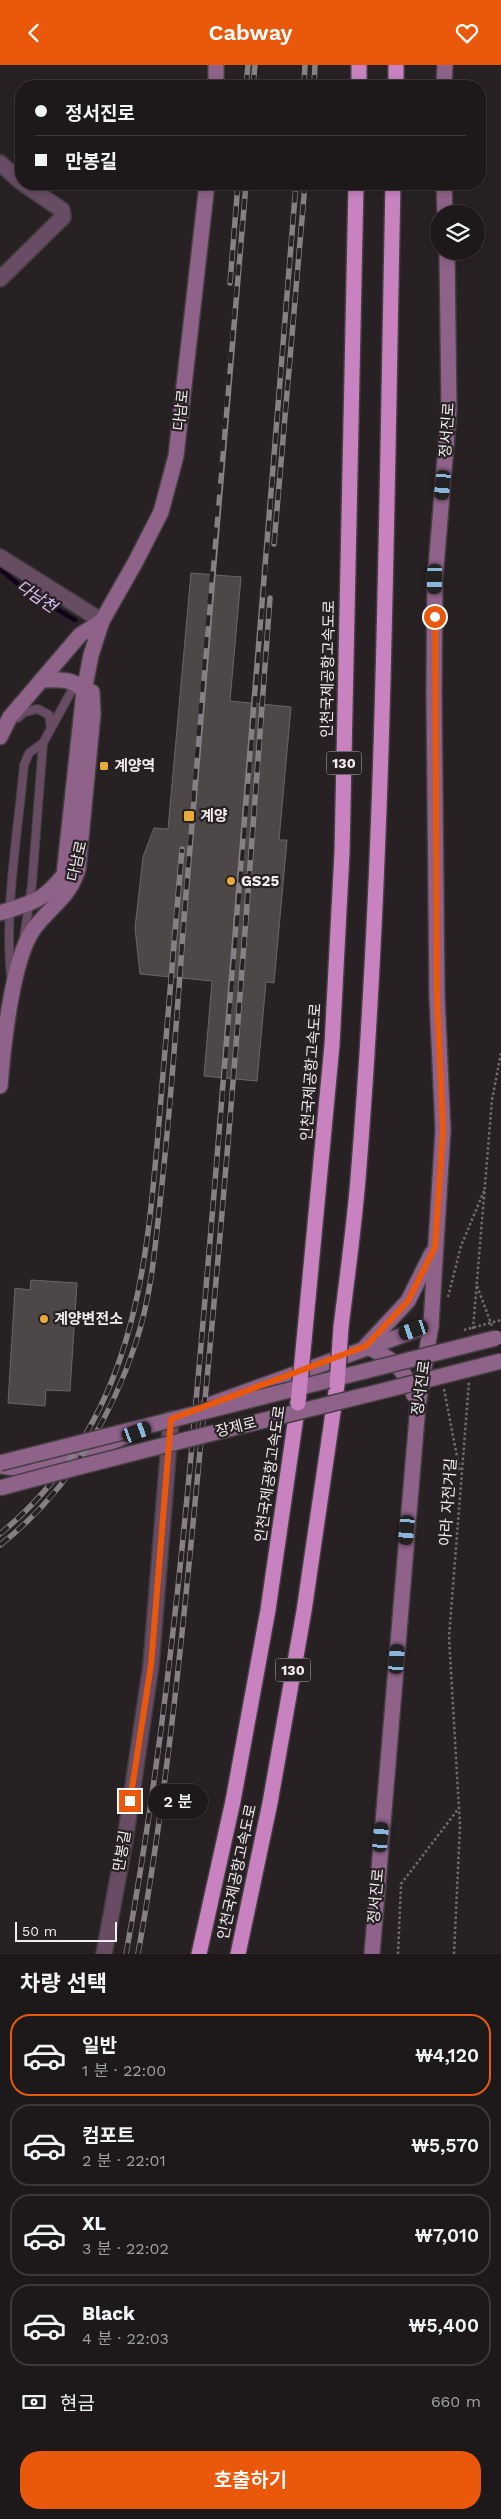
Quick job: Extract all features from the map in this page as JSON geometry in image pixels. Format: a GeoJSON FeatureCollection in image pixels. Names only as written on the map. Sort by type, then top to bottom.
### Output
{"type":"FeatureCollection","features":[{"type":"Feature","properties":{"kind":"highway"},"geometry":{"type":"LineString","coordinates":[[359,65],[359,80]]}},
{"type":"Feature","properties":{"kind":"highway"},"geometry":{"type":"LineString","coordinates":[[396,65],[396,80]]}},
{"type":"Feature","properties":{"kind":"highway","name":"인천국제공항고속도로"},"geometry":{"type":"LineString","coordinates":[[200,1954],[233,1801],[264,1629],[298,1403],[332,1045],[342,853],[356,190]]}},
{"type":"Feature","properties":{"kind":"highway","name":"인천국제공항고속도로"},"geometry":{"type":"LineString","coordinates":[[238,1954],[270,1803],[304,1611],[337,1385],[341,1327],[359,1173],[380,817],[394,190]]}},
{"type":"Feature","properties":{"kind":"street"},"geometry":{"type":"LineString","coordinates":[[216,65],[216,80]]}},
{"type":"Feature","properties":{"kind":"street"},"geometry":{"type":"LineString","coordinates":[[444,80],[445,65]]}},
{"type":"Feature","properties":{"kind":"street"},"geometry":{"type":"LineString","coordinates":[[0,163],[15,177]]}},
{"type":"Feature","properties":{"kind":"street"},"geometry":{"type":"LineString","coordinates":[[0,279],[63,217],[62,210],[32,190]]}},
{"type":"Feature","properties":{"kind":"street","name":"다남로"},"geometry":{"type":"LineString","coordinates":[[5,911],[29,904],[49,894],[64,875],[68,851],[80,687],[102,621],[161,512],[176,456],[206,190]]}},
{"type":"Feature","properties":{"kind":"street"},"geometry":{"type":"LineString","coordinates":[[444,190],[445,205]]}},
{"type":"Feature","properties":{"kind":"street","name":"정서진로"},"geometry":{"type":"LineString","coordinates":[[372,1954],[418,1405],[431,1325],[443,1130],[437,997],[434,692],[435,579],[449,410],[447,260]]}},
{"type":"Feature","properties":{"kind":"street"},"geometry":{"type":"LineString","coordinates":[[0,557],[102,621]]}},
{"type":"Feature","properties":{"kind":"street","name":"다남로"},"geometry":{"type":"LineString","coordinates":[[0,738],[10,717],[80,635],[102,621]]}},
{"type":"Feature","properties":{"kind":"street","name":"다남로"},"geometry":{"type":"LineString","coordinates":[[0,1077],[22,949],[34,929],[63,899],[74,883],[78,869],[93,714],[91,655]]}},
{"type":"Feature","properties":{"kind":"street"},"geometry":{"type":"LineString","coordinates":[[42,679],[63,679],[80,687],[93,714]]}},
{"type":"Feature","properties":{"kind":"street"},"geometry":{"type":"LineString","coordinates":[[418,1405],[406,1374],[388,1357],[366,1346],[408,1301],[435,1247]]}},
{"type":"Feature","properties":{"kind":"street","name":"장제로"},"geometry":{"type":"LineString","coordinates":[[0,1488],[171,1419],[366,1346],[431,1325]]}},
{"type":"Feature","properties":{"kind":"street","name":"장제로"},"geometry":{"type":"LineString","coordinates":[[0,1464],[499,1337]]}},
{"type":"Feature","properties":{"kind":"street","name":"장제로"},"geometry":{"type":"LineString","coordinates":[[0,1488],[133,1452],[363,1397],[501,1361]]}},
{"type":"Feature","properties":{"kind":"street","name":"만봉길"},"geometry":{"type":"LineString","coordinates":[[104,1954],[125,1840],[151,1665],[171,1419]]}},
{"type":"Feature","properties":{"kind":"street"},"geometry":{"type":"LineString","coordinates":[[0,1464],[23,1469],[53,1465]]}},
{"type":"Feature","properties":{"kind":"lane"},"geometry":{"type":"LineString","coordinates":[[22,949],[29,904],[43,743],[51,727],[80,687]]}},
{"type":"Feature","properties":{"kind":"lane"},"geometry":{"type":"LineString","coordinates":[[0,738],[24,712],[38,709],[49,715],[51,727]]}},
{"type":"Feature","properties":{"kind":"lane"},"geometry":{"type":"LineString","coordinates":[[13,993],[5,911],[24,765],[29,753],[43,743]]}},
{"type":"Feature","properties":{"kind":"path"},"geometry":{"type":"LineString","coordinates":[[473,1334],[496,1074],[501,1053]]}},
{"type":"Feature","properties":{"kind":"path"},"geometry":{"type":"LineString","coordinates":[[447,1301],[461,1246],[485,1189]]}},
{"type":"Feature","properties":{"kind":"path"},"geometry":{"type":"LineString","coordinates":[[477,1285],[499,1337]]}},
{"type":"Feature","properties":{"kind":"path","name":"아라 자전거길"},"geometry":{"type":"LineString","coordinates":[[454,1954],[459,1808],[449,1637],[469,1373]]}},
{"type":"Feature","properties":{"kind":"path"},"geometry":{"type":"LineString","coordinates":[[443,1384],[461,1476]]}},
{"type":"Feature","properties":{"kind":"path"},"geometry":{"type":"LineString","coordinates":[[398,1954],[401,1884],[459,1808]]}},
{"type":"Feature","properties":{"kind":"building"},"geometry":{"type":"Polygon","coordinates":[[[191,573],[241,577],[230,701],[291,707],[279,840],[287,840],[274,983],[266,982],[257,1081],[204,1076],[212,981],[140,974],[135,928],[143,857],[154,828],[168,829],[191,573]]]}},
{"type":"Feature","properties":{"kind":"building","name":"계양변전소"},"geometry":{"type":"Polygon","coordinates":[[[31,1280],[77,1283],[70,1391],[46,1390],[45,1406],[8,1403],[15,1288],[30,1290],[31,1280]]]}},
{"type":"Feature","properties":{"kind":"waterway","name":"다남천"},"geometry":{"type":"LineString","coordinates":[[0,569],[27,592],[75,620]]}},
{"type":"Feature","properties":{"kind":"railway"},"geometry":{"type":"LineString","coordinates":[[247,80],[248,65]]}},
{"type":"Feature","properties":{"kind":"railway"},"geometry":{"type":"LineString","coordinates":[[254,80],[255,65]]}},
{"type":"Feature","properties":{"kind":"railway"},"geometry":{"type":"LineString","coordinates":[[304,80],[305,65]]}},
{"type":"Feature","properties":{"kind":"railway"},"geometry":{"type":"LineString","coordinates":[[314,80],[315,65]]}},
{"type":"Feature","properties":{"kind":"railway"},"geometry":{"type":"LineString","coordinates":[[230,283],[238,190]]}},
{"type":"Feature","properties":{"kind":"railway"},"geometry":{"type":"LineString","coordinates":[[0,1545],[24,1525],[65,1479],[99,1427],[113,1400],[136,1342],[149,1290],[171,1096],[206,643],[245,190]]}},
{"type":"Feature","properties":{"kind":"railway"},"geometry":{"type":"LineString","coordinates":[[126,1954],[157,1762],[190,1472],[236,932],[296,190]]}},
{"type":"Feature","properties":{"kind":"railway"},"geometry":{"type":"LineString","coordinates":[[274,544],[304,190]]}},
{"type":"Feature","properties":{"kind":"railway"},"geometry":{"type":"LineString","coordinates":[[138,1954],[167,1766],[194,1514],[229,1132],[270,598]]}},
{"type":"Feature","properties":{"kind":"railway"},"geometry":{"type":"LineString","coordinates":[[0,1534],[46,1489],[82,1441],[108,1389],[127,1335],[141,1279],[156,1160],[182,849]]}},
{"type":"Feature","properties":{"kind":"place","name":"계양역"},"geometry":{"type":"Point","coordinates":[104,766]}},
{"type":"Feature","properties":{"kind":"place","name":"계양"},"geometry":{"type":"Point","coordinates":[189,816]}},
{"type":"Feature","properties":{"kind":"place","name":"GS25"},"geometry":{"type":"Point","coordinates":[231,881]}},
{"type":"Feature","properties":{"kind":"place","name":"계양변전소"},"geometry":{"type":"Point","coordinates":[44,1319]}},
{"type":"Feature","properties":{"kind":"route"},"geometry":{"type":"LineString","coordinates":[[130,1801],[151,1665],[171,1419],[366,1346],[408,1301],[435,1247],[443,1130],[437,997],[435,617]]}}]}
